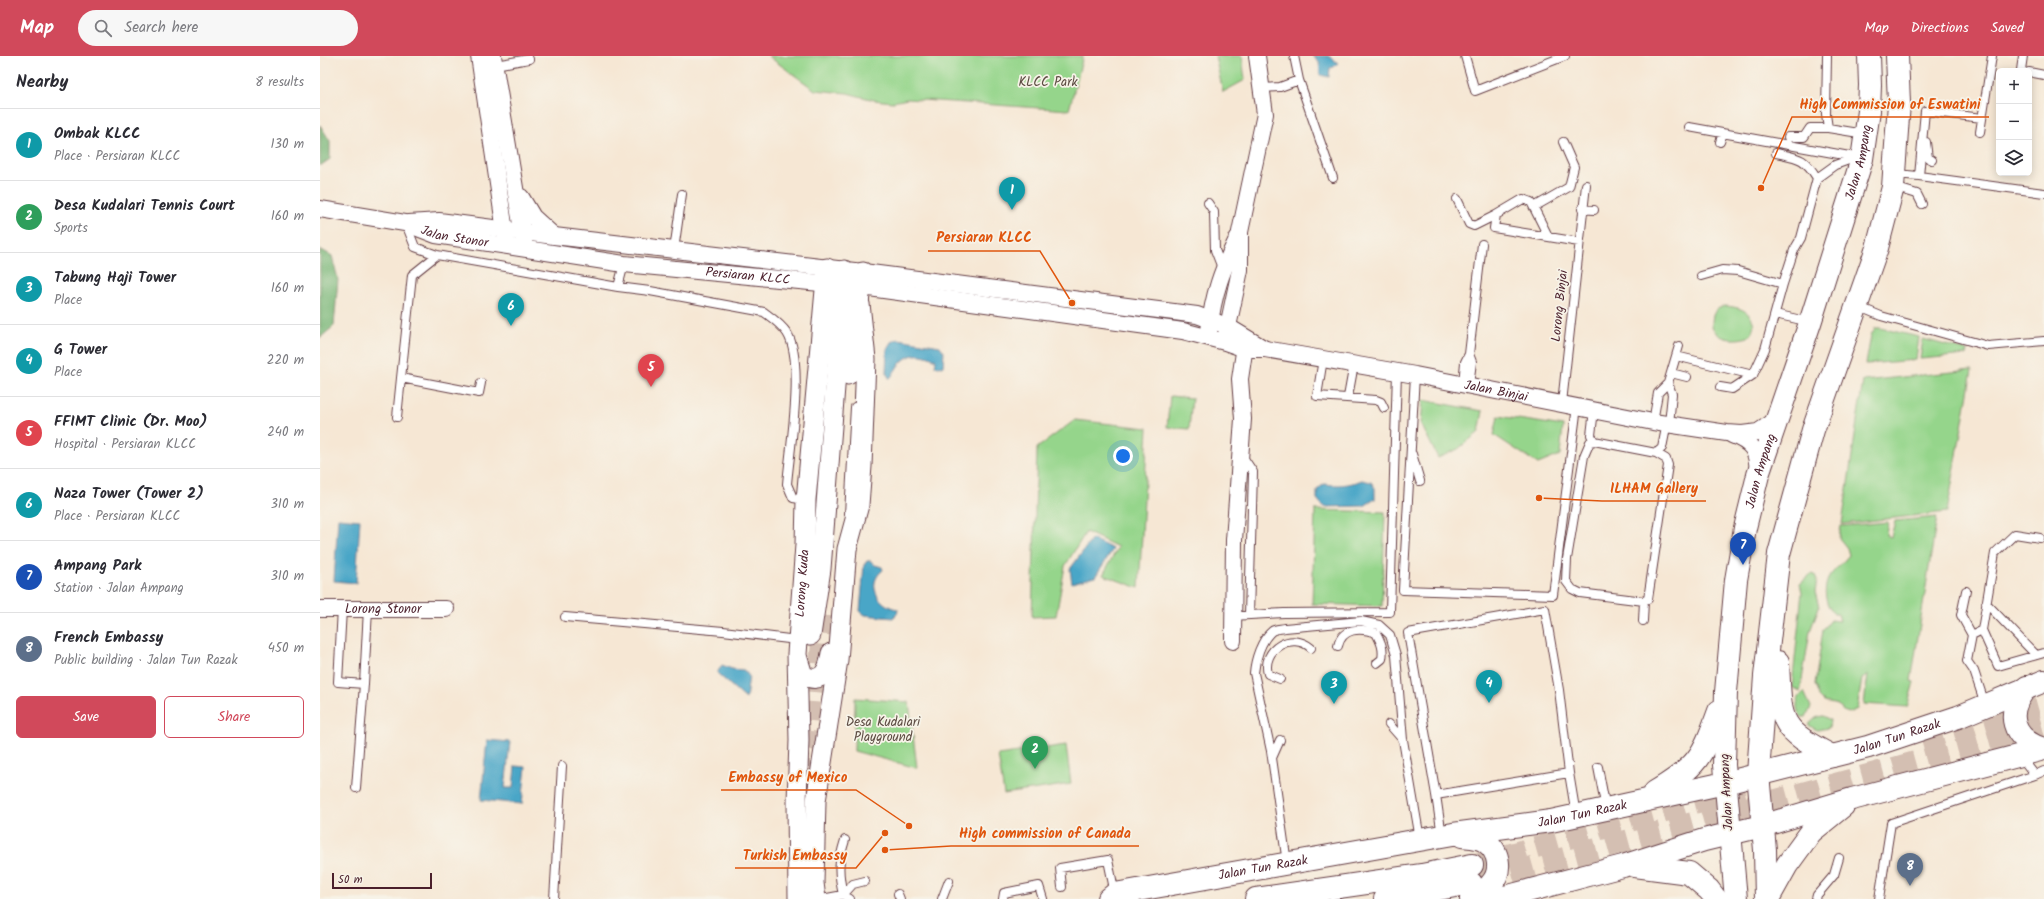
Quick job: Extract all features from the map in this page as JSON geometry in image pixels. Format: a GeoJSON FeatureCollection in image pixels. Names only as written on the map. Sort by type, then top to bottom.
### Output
{"type":"FeatureCollection","features":[{"type":"Feature","properties":{"kind":"main road","name":"Jalan Ampang"},"geometry":{"type":"LineString","coordinates":[[1736,899],[1735,872],[1729,835],[1725,783],[1726,692],[1736,580],[1745,528],[1758,475],[1810,323],[1866,134],[1870,85],[1868,56]]}},
{"type":"Feature","properties":{"kind":"main road"},"geometry":{"type":"LineString","coordinates":[[1767,899],[1758,774],[1765,676],[1779,554],[1803,464],[1877,248],[1894,181],[1899,103],[1897,56]]}},
{"type":"Feature","properties":{"kind":"main road"},"geometry":{"type":"LineString","coordinates":[[1774,591],[1780,710],[1789,727],[1804,741],[1832,756]]}},
{"type":"Feature","properties":{"kind":"main road"},"geometry":{"type":"LineString","coordinates":[[2036,684],[2019,696],[2014,706],[2013,718],[2016,729],[2023,739],[2033,746],[2044,749]]}},
{"type":"Feature","properties":{"kind":"main road","name":"Jalan Tun Razak"},"geometry":{"type":"LineString","coordinates":[[1112,896],[1448,835],[1577,815],[1725,783],[1832,756],[1928,727],[1986,706],[2036,684]]}},
{"type":"Feature","properties":{"kind":"main road"},"geometry":{"type":"LineString","coordinates":[[1642,800],[1684,774],[1695,764],[1709,740],[1726,692]]}},
{"type":"Feature","properties":{"kind":"main road"},"geometry":{"type":"LineString","coordinates":[[1497,899],[1622,866],[1704,840],[1762,826],[1852,799],[2044,749]]}},
{"type":"Feature","properties":{"kind":"main road"},"geometry":{"type":"LineString","coordinates":[[1767,899],[1787,865],[1811,832],[1852,799]]}},
{"type":"Feature","properties":{"kind":"main road"},"geometry":{"type":"LineString","coordinates":[[1256,899],[1422,875],[1471,883],[1486,889],[1495,879],[1498,868],[1497,857],[1486,842],[1476,838],[1448,835]]}},
{"type":"Feature","properties":{"kind":"main road"},"geometry":{"type":"LineString","coordinates":[[1622,866],[1658,868],[1689,872],[1709,890],[1716,899]]}},
{"type":"Feature","properties":{"kind":"main road"},"geometry":{"type":"LineString","coordinates":[[1385,899],[1471,883]]}},
{"type":"Feature","properties":{"kind":"street"},"geometry":{"type":"LineString","coordinates":[[479,56],[507,246]]}},
{"type":"Feature","properties":{"kind":"street"},"geometry":{"type":"LineString","coordinates":[[1226,334],[1240,270],[1240,232],[1265,114],[1260,88],[1257,56]]}},
{"type":"Feature","properties":{"kind":"street"},"geometry":{"type":"LineString","coordinates":[[494,60],[525,249]]}},
{"type":"Feature","properties":{"kind":"street"},"geometry":{"type":"LineString","coordinates":[[515,183],[524,204],[532,216],[554,236]]}},
{"type":"Feature","properties":{"kind":"street","name":"Jalan Stonor"},"geometry":{"type":"LineString","coordinates":[[320,209],[405,223],[436,235],[507,246]]}},
{"type":"Feature","properties":{"kind":"street","name":"Jalan Stonor"},"geometry":{"type":"LineString","coordinates":[[405,223],[439,221],[505,229]]}},
{"type":"Feature","properties":{"kind":"street","name":"Persiaran KLCC"},"geometry":{"type":"LineString","coordinates":[[505,229],[674,250],[835,277],[862,288],[1184,331],[1208,337],[1226,334]]}},
{"type":"Feature","properties":{"kind":"street"},"geometry":{"type":"LineString","coordinates":[[1208,337],[1212,305],[1222,269],[1240,232]]}},
{"type":"Feature","properties":{"kind":"street","name":"Persiaran KLCC"},"geometry":{"type":"LineString","coordinates":[[507,246],[624,264],[835,277]]}},
{"type":"Feature","properties":{"kind":"street"},"geometry":{"type":"LineString","coordinates":[[835,277],[822,569],[802,643],[803,676],[814,679],[827,671],[831,664],[832,646],[840,632]]}},
{"type":"Feature","properties":{"kind":"street","name":"Lorong Kuda"},"geometry":{"type":"LineString","coordinates":[[798,899],[797,802],[806,500],[835,277]]}},
{"type":"Feature","properties":{"kind":"street"},"geometry":{"type":"LineString","coordinates":[[816,899],[816,801],[838,660],[848,549],[859,505],[862,466],[866,359],[862,288]]}},
{"type":"Feature","properties":{"kind":"street","name":"Persiaran KLCC"},"geometry":{"type":"LineString","coordinates":[[862,288],[1197,315],[1210,320],[1226,334],[1246,344],[1265,349]]}},
{"type":"Feature","properties":{"kind":"street","name":"Lorong Kuda"},"geometry":{"type":"LineString","coordinates":[[827,568],[831,512],[840,472],[850,352],[862,288]]}},
{"type":"Feature","properties":{"kind":"street"},"geometry":{"type":"LineString","coordinates":[[1233,641],[1232,616],[1234,540],[1242,419],[1240,378],[1246,344]]}},
{"type":"Feature","properties":{"kind":"street","name":"Jalan Binjai"},"geometry":{"type":"LineString","coordinates":[[1265,349],[1466,384],[1663,423],[1727,433],[1758,432],[1776,420]]}},
{"type":"Feature","properties":{"kind":"street","name":"Jalan Binjai"},"geometry":{"type":"LineString","coordinates":[[1727,433],[1747,442],[1753,449],[1758,458],[1758,475]]}},
{"type":"Feature","properties":{"kind":"street","name":"Lorong Stonor"},"geometry":{"type":"LineString","coordinates":[[320,609],[446,609]]}},
{"type":"Feature","properties":{"kind":"lane"},"geometry":{"type":"LineString","coordinates":[[1294,56],[1299,80],[1333,178]]}},
{"type":"Feature","properties":{"kind":"lane"},"geometry":{"type":"LineString","coordinates":[[1465,56],[1475,91],[1565,56]]}},
{"type":"Feature","properties":{"kind":"lane"},"geometry":{"type":"LineString","coordinates":[[1827,56],[1828,128]]}},
{"type":"Feature","properties":{"kind":"lane"},"geometry":{"type":"LineString","coordinates":[[1980,132],[1992,56]]}},
{"type":"Feature","properties":{"kind":"lane"},"geometry":{"type":"LineString","coordinates":[[2020,68],[2022,56]]}},
{"type":"Feature","properties":{"kind":"lane"},"geometry":{"type":"LineString","coordinates":[[494,60],[529,58]]}},
{"type":"Feature","properties":{"kind":"lane"},"geometry":{"type":"LineString","coordinates":[[2032,73],[2044,75]]}},
{"type":"Feature","properties":{"kind":"lane"},"geometry":{"type":"LineString","coordinates":[[1260,88],[1280,87],[1299,80]]}},
{"type":"Feature","properties":{"kind":"lane"},"geometry":{"type":"LineString","coordinates":[[1919,176],[1925,111],[1982,118]]}},
{"type":"Feature","properties":{"kind":"lane"},"geometry":{"type":"LineString","coordinates":[[1689,127],[1859,158]]}},
{"type":"Feature","properties":{"kind":"lane"},"geometry":{"type":"LineString","coordinates":[[1788,137],[1804,137],[1810,128],[1828,128],[1866,134]]}},
{"type":"Feature","properties":{"kind":"lane"},"geometry":{"type":"LineString","coordinates":[[1720,142],[1723,133]]}},
{"type":"Feature","properties":{"kind":"lane"},"geometry":{"type":"LineString","coordinates":[[1923,134],[1927,145],[1928,158],[1932,160]]}},
{"type":"Feature","properties":{"kind":"lane"},"geometry":{"type":"LineString","coordinates":[[1534,207],[1569,187],[1574,167],[1563,142]]}},
{"type":"Feature","properties":{"kind":"lane"},"geometry":{"type":"LineString","coordinates":[[1776,153],[1801,158],[1818,178]]}},
{"type":"Feature","properties":{"kind":"lane"},"geometry":{"type":"LineString","coordinates":[[1720,387],[1732,389],[1752,375],[1765,349],[1801,238],[1818,178],[1835,165],[1859,158]]}},
{"type":"Feature","properties":{"kind":"lane"},"geometry":{"type":"LineString","coordinates":[[1894,181],[1919,176],[1973,180],[2044,193]]}},
{"type":"Feature","properties":{"kind":"lane"},"geometry":{"type":"LineString","coordinates":[[1894,181],[1917,194],[1922,204]]}},
{"type":"Feature","properties":{"kind":"lane","name":"Lorong Binjai"},"geometry":{"type":"LineString","coordinates":[[1407,518],[1409,544],[1404,590],[1553,595],[1569,405],[1579,242],[1586,185]]}},
{"type":"Feature","properties":{"kind":"lane"},"geometry":{"type":"LineString","coordinates":[[674,250],[682,194]]}},
{"type":"Feature","properties":{"kind":"lane"},"geometry":{"type":"LineString","coordinates":[[1457,199],[1468,224],[1474,226],[1523,199],[1531,202],[1548,236]]}},
{"type":"Feature","properties":{"kind":"lane"},"geometry":{"type":"LineString","coordinates":[[1208,203],[1214,212],[1215,250],[1222,269]]}},
{"type":"Feature","properties":{"kind":"lane"},"geometry":{"type":"LineString","coordinates":[[1582,208],[1594,210]]}},
{"type":"Feature","properties":{"kind":"lane"},"geometry":{"type":"LineString","coordinates":[[1496,215],[1494,228],[1579,242]]}},
{"type":"Feature","properties":{"kind":"lane"},"geometry":{"type":"LineString","coordinates":[[405,223],[415,247],[437,254],[621,287],[650,290],[764,312],[776,321],[787,333],[794,352],[796,374],[787,484],[792,498],[806,500]]}},
{"type":"Feature","properties":{"kind":"lane"},"geometry":{"type":"LineString","coordinates":[[1777,314],[1783,284],[1794,250],[1801,238]]}},
{"type":"Feature","properties":{"kind":"lane"},"geometry":{"type":"LineString","coordinates":[[1466,384],[1466,362],[1469,354],[1482,244]]}},
{"type":"Feature","properties":{"kind":"lane"},"geometry":{"type":"LineString","coordinates":[[397,417],[412,275],[437,254]]}},
{"type":"Feature","properties":{"kind":"lane"},"geometry":{"type":"LineString","coordinates":[[621,287],[624,264]]}},
{"type":"Feature","properties":{"kind":"lane"},"geometry":{"type":"LineString","coordinates":[[1701,276],[1722,270],[1738,271],[1783,284]]}},
{"type":"Feature","properties":{"kind":"lane"},"geometry":{"type":"LineString","coordinates":[[1856,306],[1881,316],[1988,346],[2044,341]]}},
{"type":"Feature","properties":{"kind":"lane"},"geometry":{"type":"LineString","coordinates":[[1777,314],[1810,323]]}},
{"type":"Feature","properties":{"kind":"lane"},"geometry":{"type":"LineString","coordinates":[[1656,453],[1662,448],[1663,423],[1658,393],[1668,383],[1678,346]]}},
{"type":"Feature","properties":{"kind":"lane"},"geometry":{"type":"LineString","coordinates":[[1676,356],[1752,375]]}},
{"type":"Feature","properties":{"kind":"lane"},"geometry":{"type":"LineString","coordinates":[[1323,359],[1317,396],[1348,397],[1379,401],[1384,408]]}},
{"type":"Feature","properties":{"kind":"lane"},"geometry":{"type":"LineString","coordinates":[[1348,397],[1354,364]]}},
{"type":"Feature","properties":{"kind":"lane"},"geometry":{"type":"LineString","coordinates":[[1232,616],[1336,609],[1390,612],[1391,452],[1397,372]]}},
{"type":"Feature","properties":{"kind":"lane"},"geometry":{"type":"LineString","coordinates":[[1671,373],[1687,377]]}},
{"type":"Feature","properties":{"kind":"lane"},"geometry":{"type":"LineString","coordinates":[[1407,518],[1415,375]]}},
{"type":"Feature","properties":{"kind":"lane"},"geometry":{"type":"LineString","coordinates":[[401,378],[479,393],[481,383]]}},
{"type":"Feature","properties":{"kind":"lane"},"geometry":{"type":"LineString","coordinates":[[1663,423],[1672,394],[1668,383]]}},
{"type":"Feature","properties":{"kind":"lane"},"geometry":{"type":"LineString","coordinates":[[805,545],[824,401]]}},
{"type":"Feature","properties":{"kind":"lane"},"geometry":{"type":"LineString","coordinates":[[848,549],[855,407]]}},
{"type":"Feature","properties":{"kind":"lane"},"geometry":{"type":"LineString","coordinates":[[1594,410],[1591,435],[1594,441]]}},
{"type":"Feature","properties":{"kind":"lane"},"geometry":{"type":"LineString","coordinates":[[1643,620],[1644,601],[1648,599],[1652,552],[1668,465],[1666,459],[1656,453],[1594,441],[1590,442],[1584,456],[1566,581],[1572,589],[1580,593],[1644,601]]}},
{"type":"Feature","properties":{"kind":"lane"},"geometry":{"type":"LineString","coordinates":[[1239,450],[1253,472],[1250,526],[1249,615]]}},
{"type":"Feature","properties":{"kind":"lane"},"geometry":{"type":"LineString","coordinates":[[1411,452],[1420,481]]}},
{"type":"Feature","properties":{"kind":"lane"},"geometry":{"type":"LineString","coordinates":[[1407,518],[1414,504]]}},
{"type":"Feature","properties":{"kind":"lane"},"geometry":{"type":"LineString","coordinates":[[1234,540],[1250,526]]}},
{"type":"Feature","properties":{"kind":"lane"},"geometry":{"type":"LineString","coordinates":[[2040,538],[2015,534],[1995,553],[1982,630],[1998,666],[2040,654]]}},
{"type":"Feature","properties":{"kind":"lane"},"geometry":{"type":"LineString","coordinates":[[1966,591],[1961,615],[1972,635],[1967,661],[1974,671],[1986,706]]}},
{"type":"Feature","properties":{"kind":"lane"},"geometry":{"type":"LineString","coordinates":[[1986,603],[2040,654]]}},
{"type":"Feature","properties":{"kind":"lane"},"geometry":{"type":"LineString","coordinates":[[342,609],[338,682],[364,684]]}},
{"type":"Feature","properties":{"kind":"lane"},"geometry":{"type":"LineString","coordinates":[[356,788],[368,609]]}},
{"type":"Feature","properties":{"kind":"lane"},"geometry":{"type":"LineString","coordinates":[[1448,835],[1436,796],[1415,658],[1408,633],[1545,610],[1546,638],[1550,652],[1577,815]]}},
{"type":"Feature","properties":{"kind":"lane"},"geometry":{"type":"LineString","coordinates":[[565,617],[722,630],[802,643]]}},
{"type":"Feature","properties":{"kind":"lane"},"geometry":{"type":"LineString","coordinates":[[1288,864],[1272,758],[1254,673],[1255,663],[1267,638],[1273,631],[1285,628],[1361,621],[1379,625],[1390,635],[1396,655],[1404,740],[1421,840]]}},
{"type":"Feature","properties":{"kind":"lane"},"geometry":{"type":"LineString","coordinates":[[1338,646],[1340,637],[1345,632],[1363,630],[1376,633],[1383,647],[1382,659],[1377,663]]}},
{"type":"Feature","properties":{"kind":"lane"},"geometry":{"type":"LineString","coordinates":[[1972,635],[1982,630]]}},
{"type":"Feature","properties":{"kind":"lane"},"geometry":{"type":"LineString","coordinates":[[1280,678],[1268,674],[1266,668],[1267,659],[1272,652],[1280,645],[1297,640],[1305,643],[1311,648]]}},
{"type":"Feature","properties":{"kind":"lane"},"geometry":{"type":"LineString","coordinates":[[1389,724],[1404,740]]}},
{"type":"Feature","properties":{"kind":"lane"},"geometry":{"type":"LineString","coordinates":[[1272,758],[1280,740]]}},
{"type":"Feature","properties":{"kind":"lane"},"geometry":{"type":"LineString","coordinates":[[2020,755],[2035,775]]}},
{"type":"Feature","properties":{"kind":"lane"},"geometry":{"type":"LineString","coordinates":[[554,899],[562,766]]}},
{"type":"Feature","properties":{"kind":"lane"},"geometry":{"type":"LineString","coordinates":[[1598,767],[1606,809]]}},
{"type":"Feature","properties":{"kind":"lane"},"geometry":{"type":"LineString","coordinates":[[1879,899],[1890,823],[2044,771]]}},
{"type":"Feature","properties":{"kind":"lane"},"geometry":{"type":"LineString","coordinates":[[1436,796],[1569,773]]}},
{"type":"Feature","properties":{"kind":"lane"},"geometry":{"type":"LineString","coordinates":[[845,840],[839,859],[838,874],[847,897]]}},
{"type":"Feature","properties":{"kind":"lane"},"geometry":{"type":"LineString","coordinates":[[1816,899],[1817,895],[1834,875],[1839,858]]}},
{"type":"Feature","properties":{"kind":"lane"},"geometry":{"type":"LineString","coordinates":[[1062,887],[1060,868],[1108,860],[1112,896]]}},
{"type":"Feature","properties":{"kind":"lane"},"geometry":{"type":"LineString","coordinates":[[847,897],[853,884],[865,881]]}},
{"type":"Feature","properties":{"kind":"lane"},"geometry":{"type":"LineString","coordinates":[[942,899],[949,881]]}},
{"type":"Feature","properties":{"kind":"lane"},"geometry":{"type":"LineString","coordinates":[[1003,899],[1004,893],[1039,886],[1043,899]]}},
{"type":"Feature","properties":{"kind":"lane"},"geometry":{"type":"LineString","coordinates":[[822,899],[847,897]]}},
{"type":"Feature","properties":{"kind":"green space","name":"KLCC Park"},"geometry":{"type":"Polygon","coordinates":[[[768,56],[1083,56],[1069,110],[907,99],[893,102],[874,100],[847,93],[815,90],[768,56]]]}},
{"type":"Feature","properties":{"kind":"green space"},"geometry":{"type":"Polygon","coordinates":[[[1215,56],[1242,56],[1245,80],[1223,92],[1215,56]]]}},
{"type":"Feature","properties":{"kind":"green space"},"geometry":{"type":"Polygon","coordinates":[[[320,125],[330,141],[330,159],[320,166],[320,125]]]}},
{"type":"Feature","properties":{"kind":"green space"},"geometry":{"type":"Polygon","coordinates":[[[320,249],[332,256],[338,279],[334,326],[320,338],[320,249]]]}},
{"type":"Feature","properties":{"kind":"green space"},"geometry":{"type":"Polygon","coordinates":[[[1725,306],[1739,308],[1750,316],[1754,325],[1752,332],[1748,337],[1732,339],[1723,337],[1718,335],[1712,327],[1714,313],[1721,307],[1725,306]]]}},
{"type":"Feature","properties":{"kind":"green space"},"geometry":{"type":"Polygon","coordinates":[[[1875,328],[1919,337],[1916,360],[1866,364],[1871,335],[1875,328]]]}},
{"type":"Feature","properties":{"kind":"green space"},"geometry":{"type":"Polygon","coordinates":[[[1923,339],[1968,351],[1967,355],[1920,359],[1923,339]]]}},
{"type":"Feature","properties":{"kind":"green space"},"geometry":{"type":"Polygon","coordinates":[[[1972,370],[1947,512],[1842,524],[1863,381],[1972,370]]]}},
{"type":"Feature","properties":{"kind":"green space"},"geometry":{"type":"Polygon","coordinates":[[[1170,396],[1192,398],[1189,429],[1167,427],[1170,396]]]}},
{"type":"Feature","properties":{"kind":"green space"},"geometry":{"type":"Polygon","coordinates":[[[1423,400],[1483,411],[1479,432],[1458,449],[1438,458],[1421,424],[1423,400]]]}},
{"type":"Feature","properties":{"kind":"green space"},"geometry":{"type":"Polygon","coordinates":[[[1498,416],[1563,426],[1560,455],[1538,464],[1494,435],[1498,416]]]}},
{"type":"Feature","properties":{"kind":"green space"},"geometry":{"type":"Polygon","coordinates":[[[1075,420],[1148,428],[1139,588],[1103,575],[1118,547],[1086,532],[1065,566],[1056,616],[1032,617],[1037,448],[1075,420]]]}},
{"type":"Feature","properties":{"kind":"green space"},"geometry":{"type":"Polygon","coordinates":[[[1315,510],[1385,512],[1382,606],[1312,604],[1315,510]]]}},
{"type":"Feature","properties":{"kind":"green space"},"geometry":{"type":"Polygon","coordinates":[[[1937,517],[1911,681],[1914,682],[1907,707],[1864,704],[1868,674],[1862,679],[1857,709],[1849,713],[1843,711],[1838,705],[1824,702],[1819,697],[1815,684],[1823,630],[1831,620],[1840,621],[1838,614],[1834,614],[1827,602],[1825,593],[1826,583],[1830,576],[1849,555],[1847,548],[1839,538],[1841,526],[1888,522],[1886,535],[1891,537],[1895,521],[1937,517]]]}},
{"type":"Feature","properties":{"kind":"green space"},"geometry":{"type":"Polygon","coordinates":[[[1811,574],[1815,575],[1817,580],[1815,592],[1819,607],[1810,631],[1800,692],[1792,687],[1802,592],[1800,584],[1811,574]]]}},
{"type":"Feature","properties":{"kind":"green space"},"geometry":{"type":"Polygon","coordinates":[[[1804,692],[1811,707],[1806,717],[1802,717],[1799,714],[1797,704],[1799,698],[1804,692]]]}},
{"type":"Feature","properties":{"kind":"green space","name":"Desa Kudalari Playground"},"geometry":{"type":"Polygon","coordinates":[[[855,698],[909,702],[917,768],[854,751],[855,698]]]}},
{"type":"Feature","properties":{"kind":"green space"},"geometry":{"type":"Polygon","coordinates":[[[1823,716],[1830,720],[1829,728],[1817,730],[1808,725],[1817,717],[1823,716]]]}},
{"type":"Feature","properties":{"kind":"green space"},"geometry":{"type":"Polygon","coordinates":[[[1066,745],[1071,784],[1004,794],[998,755],[1066,745]]]}},
{"type":"Feature","properties":{"kind":"water"},"geometry":{"type":"Polygon","coordinates":[[[1312,56],[1328,56],[1338,63],[1334,67],[1330,68],[1329,77],[1320,75],[1319,61],[1312,56]]]}},
{"type":"Feature","properties":{"kind":"water"},"geometry":{"type":"Polygon","coordinates":[[[898,339],[940,346],[944,352],[943,367],[935,366],[936,360],[927,356],[913,355],[898,366],[890,379],[886,373],[887,349],[891,342],[898,339]]]}},
{"type":"Feature","properties":{"kind":"water"},"geometry":{"type":"Polygon","coordinates":[[[1362,480],[1371,482],[1375,488],[1375,499],[1364,506],[1324,507],[1317,499],[1317,490],[1324,484],[1343,485],[1362,480]]]}},
{"type":"Feature","properties":{"kind":"water"},"geometry":{"type":"Polygon","coordinates":[[[338,518],[360,520],[356,583],[334,581],[338,518]]]}},
{"type":"Feature","properties":{"kind":"water"},"geometry":{"type":"Polygon","coordinates":[[[1092,539],[1113,549],[1095,577],[1072,583],[1070,569],[1092,539]]]}},
{"type":"Feature","properties":{"kind":"water"},"geometry":{"type":"Polygon","coordinates":[[[867,561],[871,561],[875,565],[882,567],[883,570],[875,582],[875,588],[880,599],[885,604],[898,609],[897,614],[893,618],[865,615],[860,611],[864,565],[867,561]]]}},
{"type":"Feature","properties":{"kind":"water"},"geometry":{"type":"Polygon","coordinates":[[[722,665],[732,669],[744,670],[749,676],[746,699],[717,673],[722,665]]]}},
{"type":"Feature","properties":{"kind":"water"},"geometry":{"type":"Polygon","coordinates":[[[487,740],[510,742],[505,788],[513,788],[515,766],[526,767],[522,804],[481,800],[487,740]]]}},
{"type":"Feature","properties":{"kind":"tunnel"},"geometry":{"type":"LineString","coordinates":[[808,808],[823,609]]}},
{"type":"Feature","properties":{"kind":"tunnel"},"geometry":{"type":"LineString","coordinates":[[1921,739],[2044,705]]}},
{"type":"Feature","properties":{"kind":"tunnel"},"geometry":{"type":"LineString","coordinates":[[1480,881],[2044,727]]}},
{"type":"Feature","properties":{"kind":"tunnel"},"geometry":{"type":"LineString","coordinates":[[1472,865],[1744,789]]}},
{"type":"Feature","properties":{"kind":"place","name":"High Commission of Eswatini"},"geometry":{"type":"Point","coordinates":[1761,188]}},
{"type":"Feature","properties":{"kind":"place","name":"Ombak KLCC"},"geometry":{"type":"Point","coordinates":[1012,210]}},
{"type":"Feature","properties":{"kind":"place","name":"Persiaran KLCC"},"geometry":{"type":"Point","coordinates":[1072,303]}},
{"type":"Feature","properties":{"kind":"place","name":"Naza Tower (Tower 2)"},"geometry":{"type":"Point","coordinates":[511,326]}},
{"type":"Feature","properties":{"kind":"place","name":"FFIMT Clinic (Dr. Moo)"},"geometry":{"type":"Point","coordinates":[651,387]}},
{"type":"Feature","properties":{"kind":"place","name":"ILHAM Gallery"},"geometry":{"type":"Point","coordinates":[1539,498]}},
{"type":"Feature","properties":{"kind":"place","name":"Ampang Park"},"geometry":{"type":"Point","coordinates":[1743,565]}},
{"type":"Feature","properties":{"kind":"place","name":"G Tower"},"geometry":{"type":"Point","coordinates":[1489,703]}},
{"type":"Feature","properties":{"kind":"place","name":"Tabung Haji Tower"},"geometry":{"type":"Point","coordinates":[1334,704]}},
{"type":"Feature","properties":{"kind":"place","name":"Desa Kudalari Tennis Court"},"geometry":{"type":"Point","coordinates":[1035,769]}},
{"type":"Feature","properties":{"kind":"place","name":"Embassy of Mexico"},"geometry":{"type":"Point","coordinates":[909,826]}},
{"type":"Feature","properties":{"kind":"place","name":"Turkish Embassy"},"geometry":{"type":"Point","coordinates":[885,833]}},
{"type":"Feature","properties":{"kind":"place","name":"High commission of Canada"},"geometry":{"type":"Point","coordinates":[885,850]}},
{"type":"Feature","properties":{"kind":"place","name":"French Embassy"},"geometry":{"type":"Point","coordinates":[1910,886]}}]}
